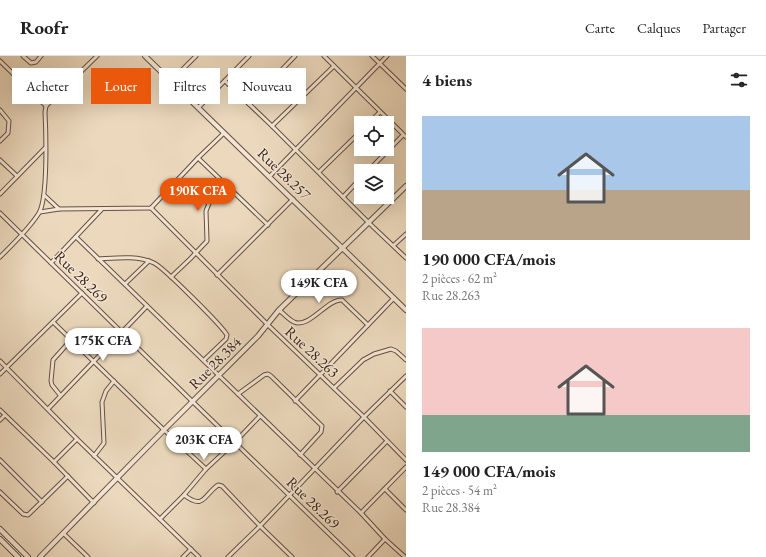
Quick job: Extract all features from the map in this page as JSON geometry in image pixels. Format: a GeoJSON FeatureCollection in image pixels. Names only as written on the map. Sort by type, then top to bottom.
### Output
{"type":"FeatureCollection","features":[{"type":"Feature","properties":{"kind":"main road"},"geometry":{"type":"LineString","coordinates":[[0,529],[28,557]]}},
{"type":"Feature","properties":{"kind":"main road"},"geometry":{"type":"LineString","coordinates":[[0,539],[18,557]]}},
{"type":"Feature","properties":{"kind":"street"},"geometry":{"type":"LineString","coordinates":[[23,56],[31,64],[36,62],[41,56]]}},
{"type":"Feature","properties":{"kind":"street"},"geometry":{"type":"LineString","coordinates":[[0,256],[22,234],[40,212],[44,194],[46,106],[96,56]]}},
{"type":"Feature","properties":{"kind":"street","name":"Rue 28.257"},"geometry":{"type":"LineString","coordinates":[[146,56],[159,69]]}},
{"type":"Feature","properties":{"kind":"street"},"geometry":{"type":"LineString","coordinates":[[184,68],[196,56]]}},
{"type":"Feature","properties":{"kind":"street"},"geometry":{"type":"LineString","coordinates":[[198,108],[249,56]]}},
{"type":"Feature","properties":{"kind":"street"},"geometry":{"type":"LineString","coordinates":[[284,68],[295,56]]}},
{"type":"Feature","properties":{"kind":"street"},"geometry":{"type":"LineString","coordinates":[[324,56],[405,136],[375,164]]}},
{"type":"Feature","properties":{"kind":"street"},"geometry":{"type":"LineString","coordinates":[[372,56],[406,89]]}},
{"type":"Feature","properties":{"kind":"street"},"geometry":{"type":"LineString","coordinates":[[269,177],[388,56]]}},
{"type":"Feature","properties":{"kind":"street"},"geometry":{"type":"LineString","coordinates":[[0,61],[46,106]]}},
{"type":"Feature","properties":{"kind":"street"},"geometry":{"type":"LineString","coordinates":[[272,126],[334,66]]}},
{"type":"Feature","properties":{"kind":"street"},"geometry":{"type":"LineString","coordinates":[[225,81],[228,84]]}},
{"type":"Feature","properties":{"kind":"street","name":"Rue 28.257"},"geometry":{"type":"LineString","coordinates":[[194,104],[406,310]]}},
{"type":"Feature","properties":{"kind":"street"},"geometry":{"type":"LineString","coordinates":[[249,104],[406,258]]}},
{"type":"Feature","properties":{"kind":"street"},"geometry":{"type":"LineString","coordinates":[[0,110],[8,118],[9,124],[8,133],[0,141]]}},
{"type":"Feature","properties":{"kind":"street"},"geometry":{"type":"LineString","coordinates":[[376,116],[380,112]]}},
{"type":"Feature","properties":{"kind":"street"},"geometry":{"type":"LineString","coordinates":[[40,212],[59,209],[151,208],[224,133]]}},
{"type":"Feature","properties":{"kind":"street"},"geometry":{"type":"LineString","coordinates":[[319,172],[354,138]]}},
{"type":"Feature","properties":{"kind":"street"},"geometry":{"type":"LineString","coordinates":[[0,194],[45,148]]}},
{"type":"Feature","properties":{"kind":"street"},"geometry":{"type":"LineString","coordinates":[[198,158],[268,225]]}},
{"type":"Feature","properties":{"kind":"street"},"geometry":{"type":"LineString","coordinates":[[0,160],[17,176]]}},
{"type":"Feature","properties":{"kind":"street"},"geometry":{"type":"LineString","coordinates":[[171,277],[207,241],[206,211],[210,201],[225,185]]}},
{"type":"Feature","properties":{"kind":"street"},"geometry":{"type":"LineString","coordinates":[[343,197],[354,185]]}},
{"type":"Feature","properties":{"kind":"street","name":"Rue 28.384"},"geometry":{"type":"LineString","coordinates":[[40,557],[268,325],[279,310],[406,186]]}},
{"type":"Feature","properties":{"kind":"street"},"geometry":{"type":"LineString","coordinates":[[44,194],[59,209]]}},
{"type":"Feature","properties":{"kind":"street"},"geometry":{"type":"LineString","coordinates":[[217,275],[293,199]]}},
{"type":"Feature","properties":{"kind":"street","name":"Rue 28.263"},"geometry":{"type":"LineString","coordinates":[[151,208],[217,275],[364,417],[406,460]]}},
{"type":"Feature","properties":{"kind":"street"},"geometry":{"type":"LineString","coordinates":[[51,263],[102,209]]}},
{"type":"Feature","properties":{"kind":"street","name":"Rue 28.269"},"geometry":{"type":"LineString","coordinates":[[0,213],[353,557]]}},
{"type":"Feature","properties":{"kind":"street"},"geometry":{"type":"LineString","coordinates":[[394,245],[406,234]]}},
{"type":"Feature","properties":{"kind":"street"},"geometry":{"type":"LineString","coordinates":[[76,237],[405,557]]}},
{"type":"Feature","properties":{"kind":"street"},"geometry":{"type":"LineString","coordinates":[[98,259],[125,258],[149,261],[171,277],[227,335],[226,339],[204,360]]}},
{"type":"Feature","properties":{"kind":"street"},"geometry":{"type":"LineString","coordinates":[[125,284],[149,261]]}},
{"type":"Feature","properties":{"kind":"street"},"geometry":{"type":"LineString","coordinates":[[0,374],[82,293]]}},
{"type":"Feature","properties":{"kind":"street"},"geometry":{"type":"LineString","coordinates":[[295,401],[394,298]]}},
{"type":"Feature","properties":{"kind":"street"},"geometry":{"type":"LineString","coordinates":[[279,310],[293,322],[298,323],[306,321],[335,301],[342,300],[368,325]]}},
{"type":"Feature","properties":{"kind":"street"},"geometry":{"type":"LineString","coordinates":[[48,409],[94,360],[123,333],[147,306]]}},
{"type":"Feature","properties":{"kind":"street"},"geometry":{"type":"LineString","coordinates":[[53,322],[206,469]]}},
{"type":"Feature","properties":{"kind":"street"},"geometry":{"type":"LineString","coordinates":[[60,395],[52,385],[51,381],[52,360],[71,340]]}},
{"type":"Feature","properties":{"kind":"street"},"geometry":{"type":"LineString","coordinates":[[334,388],[363,360],[374,354],[391,349],[396,351],[406,360]]}},
{"type":"Feature","properties":{"kind":"street"},"geometry":{"type":"LineString","coordinates":[[0,361],[94,456],[199,557]]}},
{"type":"Feature","properties":{"kind":"street"},"geometry":{"type":"LineString","coordinates":[[238,394],[264,375],[268,374],[271,376],[322,428],[321,432],[300,455]]}},
{"type":"Feature","properties":{"kind":"street"},"geometry":{"type":"LineString","coordinates":[[228,557],[290,496],[364,417],[406,376]]}},
{"type":"Feature","properties":{"kind":"street"},"geometry":{"type":"LineString","coordinates":[[94,456],[104,443],[102,408],[103,396],[114,381]]}},
{"type":"Feature","properties":{"kind":"street"},"geometry":{"type":"LineString","coordinates":[[390,392],[406,407]]}},
{"type":"Feature","properties":{"kind":"street"},"geometry":{"type":"LineString","coordinates":[[0,410],[94,503]]}},
{"type":"Feature","properties":{"kind":"street"},"geometry":{"type":"LineString","coordinates":[[0,420],[5,415]]}},
{"type":"Feature","properties":{"kind":"street"},"geometry":{"type":"LineString","coordinates":[[160,519],[184,495],[206,469],[260,416]]}},
{"type":"Feature","properties":{"kind":"street"},"geometry":{"type":"LineString","coordinates":[[54,462],[77,439]]}},
{"type":"Feature","properties":{"kind":"street"},"geometry":{"type":"LineString","coordinates":[[337,492],[387,441]]}},
{"type":"Feature","properties":{"kind":"street"},"geometry":{"type":"LineString","coordinates":[[0,460],[42,502]]}},
{"type":"Feature","properties":{"kind":"street"},"geometry":{"type":"LineString","coordinates":[[360,514],[406,467]]}},
{"type":"Feature","properties":{"kind":"street"},"geometry":{"type":"LineString","coordinates":[[0,492],[25,515],[28,515],[68,476]]}},
{"type":"Feature","properties":{"kind":"street"},"geometry":{"type":"LineString","coordinates":[[184,495],[193,502],[199,502],[220,485],[292,557]]}},
{"type":"Feature","properties":{"kind":"street"},"geometry":{"type":"LineString","coordinates":[[385,489],[406,510]]}},
{"type":"Feature","properties":{"kind":"street"},"geometry":{"type":"LineString","coordinates":[[64,534],[88,557]]}},
{"type":"Feature","properties":{"kind":"street"},"geometry":{"type":"LineString","coordinates":[[368,557],[385,539]]}},
{"type":"Feature","properties":{"kind":"street"},"geometry":{"type":"LineString","coordinates":[[183,557],[190,549]]}}]}
